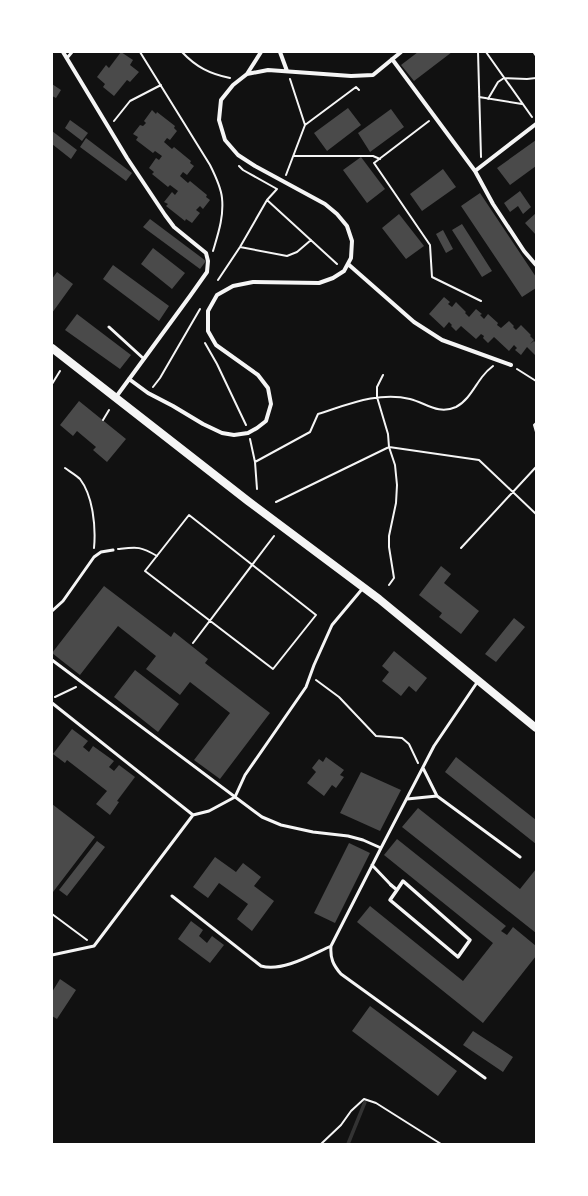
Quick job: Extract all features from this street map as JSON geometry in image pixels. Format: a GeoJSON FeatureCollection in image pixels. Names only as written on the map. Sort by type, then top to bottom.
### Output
{"type":"FeatureCollection","features":[{"type":"Feature","properties":{"kind":"main road"},"geometry":{"type":"LineString","coordinates":[[52,348],[248,501],[363,588],[536,728]]}},
{"type":"Feature","properties":{"kind":"street"},"geometry":{"type":"LineString","coordinates":[[63,52],[165,215],[174,227],[206,254],[208,261],[207,272],[116,397]]}},
{"type":"Feature","properties":{"kind":"street"},"geometry":{"type":"LineString","coordinates":[[129,379],[148,393],[222,433],[234,435],[248,433],[257,428],[266,420],[271,404],[268,388],[258,375],[216,345],[208,331],[208,312],[217,295],[232,286],[253,282],[319,283],[333,278],[344,271],[351,258],[352,241],[347,226],[337,214],[325,204],[255,166],[238,155],[224,140],[219,120],[221,100],[233,85],[247,74],[261,52]]}},
{"type":"Feature","properties":{"kind":"street"},"geometry":{"type":"LineString","coordinates":[[280,52],[287,71]]}},
{"type":"Feature","properties":{"kind":"street"},"geometry":{"type":"LineString","coordinates":[[247,74],[268,70],[351,76],[373,75],[401,52]]}},
{"type":"Feature","properties":{"kind":"street"},"geometry":{"type":"LineString","coordinates":[[392,59],[475,171],[493,204],[524,251],[536,265]]}},
{"type":"Feature","properties":{"kind":"street"},"geometry":{"type":"LineString","coordinates":[[475,171],[535,123]]}},
{"type":"Feature","properties":{"kind":"street"},"geometry":{"type":"LineString","coordinates":[[348,264],[414,322],[442,340],[511,365]]}},
{"type":"Feature","properties":{"kind":"street"},"geometry":{"type":"LineString","coordinates":[[403,881],[470,940],[458,957],[390,900],[397,890],[403,881]]}},
{"type":"Feature","properties":{"kind":"street"},"geometry":{"type":"LineString","coordinates":[[391,885],[397,890]]}},
{"type":"Feature","properties":{"kind":"lane"},"geometry":{"type":"LineString","coordinates":[[67,58],[72,52]]}},
{"type":"Feature","properties":{"kind":"lane"},"geometry":{"type":"LineString","coordinates":[[109,327],[144,359]]}},
{"type":"Feature","properties":{"kind":"lane"},"geometry":{"type":"LineString","coordinates":[[52,611],[63,601],[94,557],[101,552],[113,550]]}},
{"type":"Feature","properties":{"kind":"lane"},"geometry":{"type":"LineString","coordinates":[[52,955],[94,946],[193,815],[209,811],[235,797],[245,775],[306,687],[332,625],[363,588]]}},
{"type":"Feature","properties":{"kind":"lane"},"geometry":{"type":"LineString","coordinates":[[52,660],[262,817],[282,825],[313,832],[348,836],[363,840],[381,848]]}},
{"type":"Feature","properties":{"kind":"lane"},"geometry":{"type":"LineString","coordinates":[[479,681],[434,746],[331,946],[330,956],[334,965],[341,974],[485,1078]]}},
{"type":"Feature","properties":{"kind":"lane"},"geometry":{"type":"LineString","coordinates":[[52,703],[193,815]]}},
{"type":"Feature","properties":{"kind":"lane"},"geometry":{"type":"LineString","coordinates":[[52,709],[57,707]]}},
{"type":"Feature","properties":{"kind":"lane"},"geometry":{"type":"LineString","coordinates":[[423,769],[438,796],[520,857]]}},
{"type":"Feature","properties":{"kind":"lane"},"geometry":{"type":"LineString","coordinates":[[407,799],[438,796]]}},
{"type":"Feature","properties":{"kind":"lane"},"geometry":{"type":"LineString","coordinates":[[372,866],[391,885]]}},
{"type":"Feature","properties":{"kind":"lane"},"geometry":{"type":"LineString","coordinates":[[172,896],[261,966],[269,969],[281,967],[331,946]]}},
{"type":"Feature","properties":{"kind":"path"},"geometry":{"type":"LineString","coordinates":[[140,52],[210,165],[218,183],[222,198],[221,226],[213,252]]}},
{"type":"Feature","properties":{"kind":"path"},"geometry":{"type":"LineString","coordinates":[[182,52],[191,62],[205,70],[217,75],[233,78]]}},
{"type":"Feature","properties":{"kind":"path"},"geometry":{"type":"LineString","coordinates":[[478,52],[481,161]]}},
{"type":"Feature","properties":{"kind":"path"},"geometry":{"type":"LineString","coordinates":[[486,52],[535,123]]}},
{"type":"Feature","properties":{"kind":"path"},"geometry":{"type":"LineString","coordinates":[[289,78],[305,125]]}},
{"type":"Feature","properties":{"kind":"path"},"geometry":{"type":"LineString","coordinates":[[488,99],[498,82],[504,78],[536,78]]}},
{"type":"Feature","properties":{"kind":"path"},"geometry":{"type":"LineString","coordinates":[[109,127],[130,101],[161,85]]}},
{"type":"Feature","properties":{"kind":"path"},"geometry":{"type":"LineString","coordinates":[[285,176],[305,125],[356,87],[359,90]]}},
{"type":"Feature","properties":{"kind":"path"},"geometry":{"type":"LineString","coordinates":[[479,97],[522,104]]}},
{"type":"Feature","properties":{"kind":"path"},"geometry":{"type":"LineString","coordinates":[[430,120],[374,164],[430,245],[432,277],[481,301]]}},
{"type":"Feature","properties":{"kind":"path"},"geometry":{"type":"LineString","coordinates":[[294,156],[373,156],[380,159]]}},
{"type":"Feature","properties":{"kind":"path"},"geometry":{"type":"LineString","coordinates":[[218,280],[240,247],[267,200],[278,189]]}},
{"type":"Feature","properties":{"kind":"path"},"geometry":{"type":"LineString","coordinates":[[267,200],[337,264]]}},
{"type":"Feature","properties":{"kind":"path"},"geometry":{"type":"LineString","coordinates":[[240,247],[287,256],[298,252],[311,240]]}},
{"type":"Feature","properties":{"kind":"path"},"geometry":{"type":"LineString","coordinates":[[151,388],[160,378],[200,309],[200,315]]}},
{"type":"Feature","properties":{"kind":"path"},"geometry":{"type":"LineString","coordinates":[[202,338],[217,364],[247,428]]}},
{"type":"Feature","properties":{"kind":"path"},"geometry":{"type":"LineString","coordinates":[[255,462],[310,432],[318,414],[377,397],[410,399],[424,406],[438,409],[453,408],[464,400],[483,375],[498,361]]}},
{"type":"Feature","properties":{"kind":"path"},"geometry":{"type":"LineString","coordinates":[[511,365],[536,381]]}},
{"type":"Feature","properties":{"kind":"path"},"geometry":{"type":"LineString","coordinates":[[52,384],[60,371]]}},
{"type":"Feature","properties":{"kind":"path"},"geometry":{"type":"LineString","coordinates":[[383,375],[377,387],[377,397],[388,434],[389,447],[395,465],[397,485],[396,503],[389,547],[394,578],[389,585]]}},
{"type":"Feature","properties":{"kind":"path"},"geometry":{"type":"LineString","coordinates":[[103,420],[109,410]]}},
{"type":"Feature","properties":{"kind":"path"},"geometry":{"type":"LineString","coordinates":[[536,423],[534,425],[536,432]]}},
{"type":"Feature","properties":{"kind":"path"},"geometry":{"type":"LineString","coordinates":[[250,438],[255,462],[258,489]]}},
{"type":"Feature","properties":{"kind":"path"},"geometry":{"type":"LineString","coordinates":[[276,502],[389,447],[479,460],[536,514]]}},
{"type":"Feature","properties":{"kind":"path"},"geometry":{"type":"LineString","coordinates":[[461,548],[536,467]]}},
{"type":"Feature","properties":{"kind":"path"},"geometry":{"type":"LineString","coordinates":[[65,468],[79,479],[91,501],[95,535],[94,557]]}},
{"type":"Feature","properties":{"kind":"path"},"geometry":{"type":"LineString","coordinates":[[189,515],[316,615],[273,669],[145,571],[157,556],[189,515]]}},
{"type":"Feature","properties":{"kind":"path"},"geometry":{"type":"LineString","coordinates":[[193,643],[274,536]]}},
{"type":"Feature","properties":{"kind":"path"},"geometry":{"type":"LineString","coordinates":[[113,550],[137,547],[145,549],[157,556]]}},
{"type":"Feature","properties":{"kind":"path"},"geometry":{"type":"LineString","coordinates":[[315,680],[339,697],[376,736],[402,738],[409,744],[423,769]]}},
{"type":"Feature","properties":{"kind":"path"},"geometry":{"type":"LineString","coordinates":[[52,698],[84,684]]}},
{"type":"Feature","properties":{"kind":"path"},"geometry":{"type":"LineString","coordinates":[[52,914],[94,946]]}},
{"type":"Feature","properties":{"kind":"path"},"geometry":{"type":"LineString","coordinates":[[321,1144],[341,1125],[351,1111],[364,1099],[376,1103],[441,1144]]}},
{"type":"Feature","properties":{"kind":"building"},"geometry":{"type":"Polygon","coordinates":[[[121,52],[133,60],[130,65],[139,72],[130,82],[127,80],[114,96],[103,87],[105,84],[97,77],[106,65],[109,68],[121,52]]]}},
{"type":"Feature","properties":{"kind":"building"},"geometry":{"type":"Polygon","coordinates":[[[418,52],[452,52],[414,81],[401,65],[418,52]]]}},
{"type":"Feature","properties":{"kind":"building"},"geometry":{"type":"Polygon","coordinates":[[[52,84],[61,90],[56,98],[52,96],[52,84]]]}},
{"type":"Feature","properties":{"kind":"building"},"geometry":{"type":"Polygon","coordinates":[[[348,108],[361,125],[327,151],[314,133],[348,108]]]}},
{"type":"Feature","properties":{"kind":"building"},"geometry":{"type":"Polygon","coordinates":[[[391,109],[404,127],[370,152],[358,133],[391,109]]]}},
{"type":"Feature","properties":{"kind":"building"},"geometry":{"type":"Polygon","coordinates":[[[152,110],[156,114],[157,112],[175,126],[174,128],[177,131],[170,140],[167,138],[164,142],[172,149],[174,147],[191,161],[190,163],[194,166],[187,175],[183,172],[180,176],[188,183],[190,181],[207,195],[206,197],[210,200],[203,209],[200,206],[196,210],[200,213],[192,223],[186,219],[185,221],[166,206],[168,204],[164,202],[172,192],[175,195],[178,191],[170,185],[168,187],[152,174],[154,172],[149,168],[156,158],[159,160],[162,156],[155,151],[153,153],[136,140],[138,137],[133,134],[140,125],[143,126],[146,123],[144,121],[152,110]]]}},
{"type":"Feature","properties":{"kind":"building"},"geometry":{"type":"Polygon","coordinates":[[[70,120],[88,133],[82,141],[65,128],[70,120]]]}},
{"type":"Feature","properties":{"kind":"building"},"geometry":{"type":"Polygon","coordinates":[[[52,131],[77,150],[71,159],[52,144],[52,131]]]}},
{"type":"Feature","properties":{"kind":"building"},"geometry":{"type":"Polygon","coordinates":[[[86,138],[132,173],[126,181],[80,147],[86,138]]]}},
{"type":"Feature","properties":{"kind":"building"},"geometry":{"type":"Polygon","coordinates":[[[536,140],[536,166],[510,185],[497,168],[536,140]]]}},
{"type":"Feature","properties":{"kind":"building"},"geometry":{"type":"Polygon","coordinates":[[[361,157],[385,189],[367,203],[343,170],[361,157]]]}},
{"type":"Feature","properties":{"kind":"building"},"geometry":{"type":"Polygon","coordinates":[[[443,169],[456,187],[422,211],[410,194],[443,169]]]}},
{"type":"Feature","properties":{"kind":"building"},"geometry":{"type":"Polygon","coordinates":[[[520,191],[531,207],[523,214],[518,206],[510,212],[504,203],[520,191]]]}},
{"type":"Feature","properties":{"kind":"building"},"geometry":{"type":"Polygon","coordinates":[[[480,193],[536,277],[536,288],[522,297],[461,206],[480,193]]]}},
{"type":"Feature","properties":{"kind":"building"},"geometry":{"type":"Polygon","coordinates":[[[536,213],[536,235],[525,223],[536,213]]]}},
{"type":"Feature","properties":{"kind":"building"},"geometry":{"type":"Polygon","coordinates":[[[399,214],[424,246],[406,259],[382,228],[399,214]]]}},
{"type":"Feature","properties":{"kind":"building"},"geometry":{"type":"Polygon","coordinates":[[[150,219],[206,261],[200,269],[143,227],[150,219]]]}},
{"type":"Feature","properties":{"kind":"building"},"geometry":{"type":"Polygon","coordinates":[[[462,224],[492,271],[482,277],[452,230],[462,224]]]}},
{"type":"Feature","properties":{"kind":"building"},"geometry":{"type":"Polygon","coordinates":[[[443,230],[453,249],[446,253],[436,234],[443,230]]]}},
{"type":"Feature","properties":{"kind":"building"},"geometry":{"type":"Polygon","coordinates":[[[153,248],[185,273],[172,289],[141,264],[153,248]]]}},
{"type":"Feature","properties":{"kind":"building"},"geometry":{"type":"Polygon","coordinates":[[[113,265],[169,306],[159,321],[103,279],[113,265]]]}},
{"type":"Feature","properties":{"kind":"building"},"geometry":{"type":"Polygon","coordinates":[[[57,272],[73,284],[52,313],[52,279],[57,272]]]}},
{"type":"Feature","properties":{"kind":"building"},"geometry":{"type":"Polygon","coordinates":[[[444,297],[450,302],[448,304],[452,307],[456,302],[469,317],[476,309],[482,314],[480,315],[484,319],[488,314],[498,323],[497,325],[501,328],[509,321],[516,330],[521,325],[534,340],[530,344],[534,341],[536,343],[536,356],[527,347],[521,355],[515,350],[517,348],[514,345],[509,351],[494,337],[488,343],[481,334],[476,339],[461,326],[456,331],[449,322],[444,328],[429,314],[444,297]]]}},
{"type":"Feature","properties":{"kind":"building"},"geometry":{"type":"Polygon","coordinates":[[[77,314],[131,355],[120,369],[65,330],[77,314]]]}},
{"type":"Feature","properties":{"kind":"building"},"geometry":{"type":"Polygon","coordinates":[[[79,401],[126,439],[107,462],[93,450],[96,447],[77,431],[73,436],[60,425],[79,401]]]}},
{"type":"Feature","properties":{"kind":"building"},"geometry":{"type":"Polygon","coordinates":[[[441,566],[451,574],[444,583],[479,611],[461,634],[439,617],[442,613],[419,595],[441,566]]]}},
{"type":"Feature","properties":{"kind":"building"},"geometry":{"type":"Polygon","coordinates":[[[104,586],[171,637],[174,632],[208,659],[205,663],[270,713],[220,779],[194,760],[230,713],[190,682],[180,695],[146,669],[156,656],[118,626],[80,675],[52,653],[104,586]]]}},
{"type":"Feature","properties":{"kind":"building"},"geometry":{"type":"Polygon","coordinates":[[[514,618],[525,627],[496,662],[485,654],[514,618]]]}},
{"type":"Feature","properties":{"kind":"building"},"geometry":{"type":"Polygon","coordinates":[[[394,651],[427,678],[416,692],[409,686],[401,696],[382,681],[389,672],[382,666],[394,651]]]}},
{"type":"Feature","properties":{"kind":"building"},"geometry":{"type":"Polygon","coordinates":[[[135,670],[179,704],[158,732],[114,697],[135,670]]]}},
{"type":"Feature","properties":{"kind":"building"},"geometry":{"type":"Polygon","coordinates":[[[72,729],[88,741],[83,747],[89,752],[93,746],[114,761],[109,767],[114,771],[119,765],[135,777],[117,801],[119,802],[110,815],[96,804],[107,791],[67,760],[65,763],[53,754],[72,729]]]}},
{"type":"Feature","properties":{"kind":"building"},"geometry":{"type":"Polygon","coordinates":[[[326,757],[344,770],[340,775],[344,777],[336,788],[332,785],[324,796],[307,783],[316,772],[312,768],[319,759],[323,762],[326,757]]]}},
{"type":"Feature","properties":{"kind":"building"},"geometry":{"type":"Polygon","coordinates":[[[456,757],[536,820],[536,844],[445,772],[456,757]]]}},
{"type":"Feature","properties":{"kind":"building"},"geometry":{"type":"Polygon","coordinates":[[[361,772],[401,790],[380,831],[340,813],[361,772]]]}},
{"type":"Feature","properties":{"kind":"building"},"geometry":{"type":"Polygon","coordinates":[[[52,804],[95,837],[53,892],[52,891],[52,804]]]}},
{"type":"Feature","properties":{"kind":"building"},"geometry":{"type":"Polygon","coordinates":[[[418,808],[520,889],[536,869],[536,933],[402,827],[418,808]]]}},
{"type":"Feature","properties":{"kind":"building"},"geometry":{"type":"Polygon","coordinates":[[[397,839],[506,926],[501,931],[507,935],[513,927],[536,946],[536,956],[483,1023],[357,922],[370,906],[463,981],[493,943],[384,855],[397,839]]]}},
{"type":"Feature","properties":{"kind":"building"},"geometry":{"type":"Polygon","coordinates":[[[97,841],[105,847],[67,896],[59,890],[97,841]]]}},
{"type":"Feature","properties":{"kind":"building"},"geometry":{"type":"Polygon","coordinates":[[[349,843],[370,853],[335,923],[314,913],[349,843]]]}},
{"type":"Feature","properties":{"kind":"building"},"geometry":{"type":"Polygon","coordinates":[[[215,857],[236,872],[243,863],[261,877],[254,886],[274,901],[252,931],[237,919],[248,904],[219,883],[208,898],[193,887],[215,857]]]}},
{"type":"Feature","properties":{"kind":"building"},"geometry":{"type":"Polygon","coordinates":[[[191,921],[203,930],[199,936],[207,943],[212,936],[224,945],[210,963],[178,939],[191,921]]]}},
{"type":"Feature","properties":{"kind":"building"},"geometry":{"type":"Polygon","coordinates":[[[60,979],[76,990],[57,1019],[52,1016],[52,992],[60,979]]]}},
{"type":"Feature","properties":{"kind":"building"},"geometry":{"type":"Polygon","coordinates":[[[370,1006],[457,1071],[438,1096],[352,1031],[370,1006]]]}},
{"type":"Feature","properties":{"kind":"building"},"geometry":{"type":"Polygon","coordinates":[[[473,1031],[513,1057],[503,1072],[463,1045],[473,1031]]]}},
{"type":"Feature","properties":{"kind":"waterway"},"geometry":{"type":"LineString","coordinates":[[348,1144],[365,1102]]}}]}
